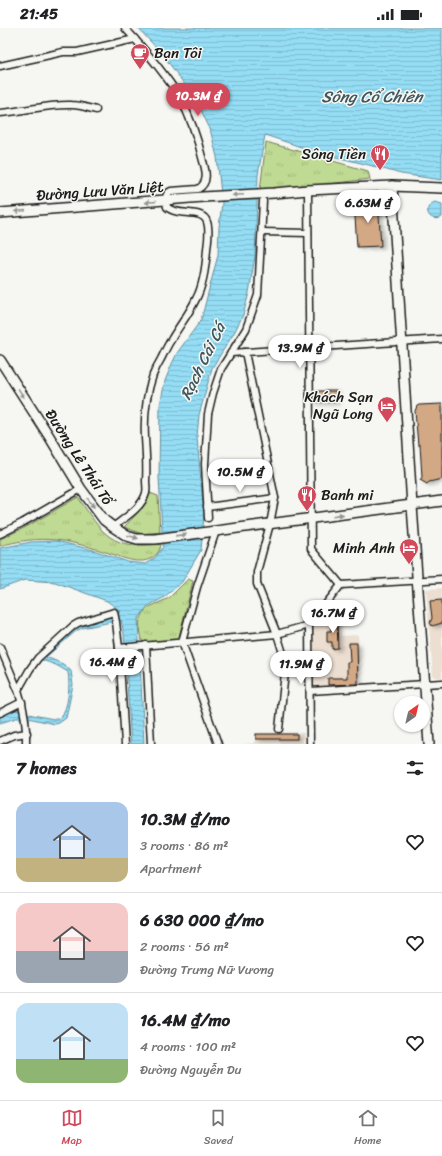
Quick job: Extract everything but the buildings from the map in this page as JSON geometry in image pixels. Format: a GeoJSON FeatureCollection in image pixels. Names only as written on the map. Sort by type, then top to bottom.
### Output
{"type":"FeatureCollection","features":[{"type":"Feature","properties":{"kind":"main road","name":"Đường Lưu Văn Liệt"},"geometry":{"type":"LineString","coordinates":[[0,213],[308,190],[392,186],[442,188]]}},
{"type":"Feature","properties":{"kind":"main road"},"geometry":{"type":"LineString","coordinates":[[392,186],[412,506],[429,744]]}},
{"type":"Feature","properties":{"kind":"main road","name":"Đường Lê Thái Tổ"},"geometry":{"type":"LineString","coordinates":[[0,360],[81,489],[104,520],[127,536],[137,539],[155,539],[442,501]]}},
{"type":"Feature","properties":{"kind":"street"},"geometry":{"type":"LineString","coordinates":[[113,527],[137,508],[146,493],[147,462],[145,409],[150,386],[153,375],[168,345],[197,298],[202,280],[209,230],[206,220],[201,215],[184,214],[170,211],[166,208],[167,193],[171,191],[198,189],[202,187],[205,181],[206,173],[200,147],[180,99],[166,77],[125,28]]}},
{"type":"Feature","properties":{"kind":"street"},"geometry":{"type":"LineString","coordinates":[[0,66],[63,52],[77,52],[135,39]]}},
{"type":"Feature","properties":{"kind":"street"},"geometry":{"type":"LineString","coordinates":[[0,113],[43,107],[72,105],[96,110]]}},
{"type":"Feature","properties":{"kind":"street"},"geometry":{"type":"LineString","coordinates":[[308,190],[311,549],[341,585]]}},
{"type":"Feature","properties":{"kind":"street"},"geometry":{"type":"LineString","coordinates":[[208,518],[205,464],[208,414],[221,369],[246,329],[258,295],[263,201]]}},
{"type":"Feature","properties":{"kind":"street"},"geometry":{"type":"LineString","coordinates":[[262,232],[308,233]]}},
{"type":"Feature","properties":{"kind":"street"},"geometry":{"type":"LineString","coordinates":[[231,353],[442,339]]}},
{"type":"Feature","properties":{"kind":"street"},"geometry":{"type":"LineString","coordinates":[[245,352],[275,498],[270,524],[257,572],[257,584],[277,634],[286,663],[279,729]]}},
{"type":"Feature","properties":{"kind":"street"},"geometry":{"type":"LineString","coordinates":[[0,534],[81,489]]}},
{"type":"Feature","properties":{"kind":"street"},"geometry":{"type":"LineString","coordinates":[[207,507],[275,498]]}},
{"type":"Feature","properties":{"kind":"street"},"geometry":{"type":"LineString","coordinates":[[212,531],[182,642],[218,744]]}},
{"type":"Feature","properties":{"kind":"street"},"geometry":{"type":"LineString","coordinates":[[121,648],[277,634],[309,625],[341,585],[442,579]]}},
{"type":"Feature","properties":{"kind":"street"},"geometry":{"type":"LineString","coordinates":[[18,690],[38,658],[73,626],[78,623],[114,612],[121,648],[125,744]]}},
{"type":"Feature","properties":{"kind":"street"},"geometry":{"type":"LineString","coordinates":[[309,625],[310,744]]}},
{"type":"Feature","properties":{"kind":"street"},"geometry":{"type":"LineString","coordinates":[[145,646],[151,744]]}},
{"type":"Feature","properties":{"kind":"street"},"geometry":{"type":"LineString","coordinates":[[0,647],[18,690],[22,704],[27,733],[26,744]]}},
{"type":"Feature","properties":{"kind":"street"},"geometry":{"type":"LineString","coordinates":[[310,691],[442,683]]}},
{"type":"Feature","properties":{"kind":"street"},"geometry":{"type":"LineString","coordinates":[[0,713],[22,704]]}},
{"type":"Feature","properties":{"kind":"street"},"geometry":{"type":"LineString","coordinates":[[0,741],[14,735],[27,733]]}},
{"type":"Feature","properties":{"kind":"shaded area"},"geometry":{"type":"Polygon","coordinates":[[[442,588],[442,677],[433,677],[426,589],[442,588]]]}},
{"type":"Feature","properties":{"kind":"shaded area"},"geometry":{"type":"Polygon","coordinates":[[[331,612],[340,612],[341,636],[358,635],[360,686],[314,687],[311,627],[319,618],[331,612]]]}},
{"type":"Feature","properties":{"kind":"shaded area"},"geometry":{"type":"Polygon","coordinates":[[[304,733],[304,744],[243,744],[255,743],[255,734],[304,733]]]}},
{"type":"Feature","properties":{"kind":"green space"},"geometry":{"type":"Polygon","coordinates":[[[266,142],[368,171],[370,179],[260,190],[266,142]]]}},
{"type":"Feature","properties":{"kind":"green space"},"geometry":{"type":"Polygon","coordinates":[[[150,493],[158,496],[160,532],[142,534],[124,527],[142,507],[150,493]]]}},
{"type":"Feature","properties":{"kind":"green space"},"geometry":{"type":"Polygon","coordinates":[[[78,497],[94,521],[110,537],[119,542],[130,545],[161,544],[159,551],[150,559],[139,561],[125,559],[77,544],[55,540],[27,540],[0,546],[0,539],[26,527],[78,497]]]}},
{"type":"Feature","properties":{"kind":"green space"},"geometry":{"type":"Polygon","coordinates":[[[188,579],[193,581],[177,640],[146,643],[142,641],[139,622],[144,612],[147,608],[169,598],[188,579]]]}},
{"type":"Feature","properties":{"kind":"water"},"geometry":{"type":"Polygon","coordinates":[[[138,28],[442,28],[442,180],[401,174],[319,153],[265,135],[258,175],[255,256],[249,293],[243,315],[234,333],[212,368],[199,415],[197,437],[204,515],[201,550],[182,582],[163,598],[148,606],[138,619],[144,744],[131,744],[124,634],[121,620],[82,628],[76,631],[46,657],[63,664],[71,671],[73,685],[66,718],[55,724],[28,718],[16,718],[0,723],[0,715],[8,711],[17,710],[54,719],[60,718],[67,702],[69,683],[68,672],[56,665],[39,659],[76,625],[120,612],[107,601],[55,582],[25,580],[0,589],[0,548],[31,542],[56,541],[93,550],[128,562],[145,564],[155,558],[163,547],[159,478],[160,405],[165,381],[177,353],[201,320],[218,255],[222,203],[217,157],[210,129],[196,100],[163,55],[138,28]]]}},
{"type":"Feature","properties":{"kind":"water"},"geometry":{"type":"Polygon","coordinates":[[[435,202],[442,204],[442,217],[437,219],[430,217],[428,214],[428,207],[435,202]]]}},
{"type":"Feature","properties":{"kind":"place","name":"Bạn Tôi"},"geometry":{"type":"Point","coordinates":[140,70]}},
{"type":"Feature","properties":{"kind":"place","name":"Sông Tiền"},"geometry":{"type":"Point","coordinates":[380,171]}},
{"type":"Feature","properties":{"kind":"place","name":"Khách Sạn Ngũ Long"},"geometry":{"type":"Point","coordinates":[387,423]}},
{"type":"Feature","properties":{"kind":"place","name":"Banh mi"},"geometry":{"type":"Point","coordinates":[307,512]}},
{"type":"Feature","properties":{"kind":"place","name":"Minh Anh"},"geometry":{"type":"Point","coordinates":[409,565]}},
{"type":"Feature","properties":{"kind":"water label","name":"Sông Cổ Chiên"},"geometry":{"type":"Point","coordinates":[372,96]}},
{"type":"Feature","properties":{"kind":"water label","name":"Rạch Cái Cá"},"geometry":{"type":"Point","coordinates":[202,361]}}]}
